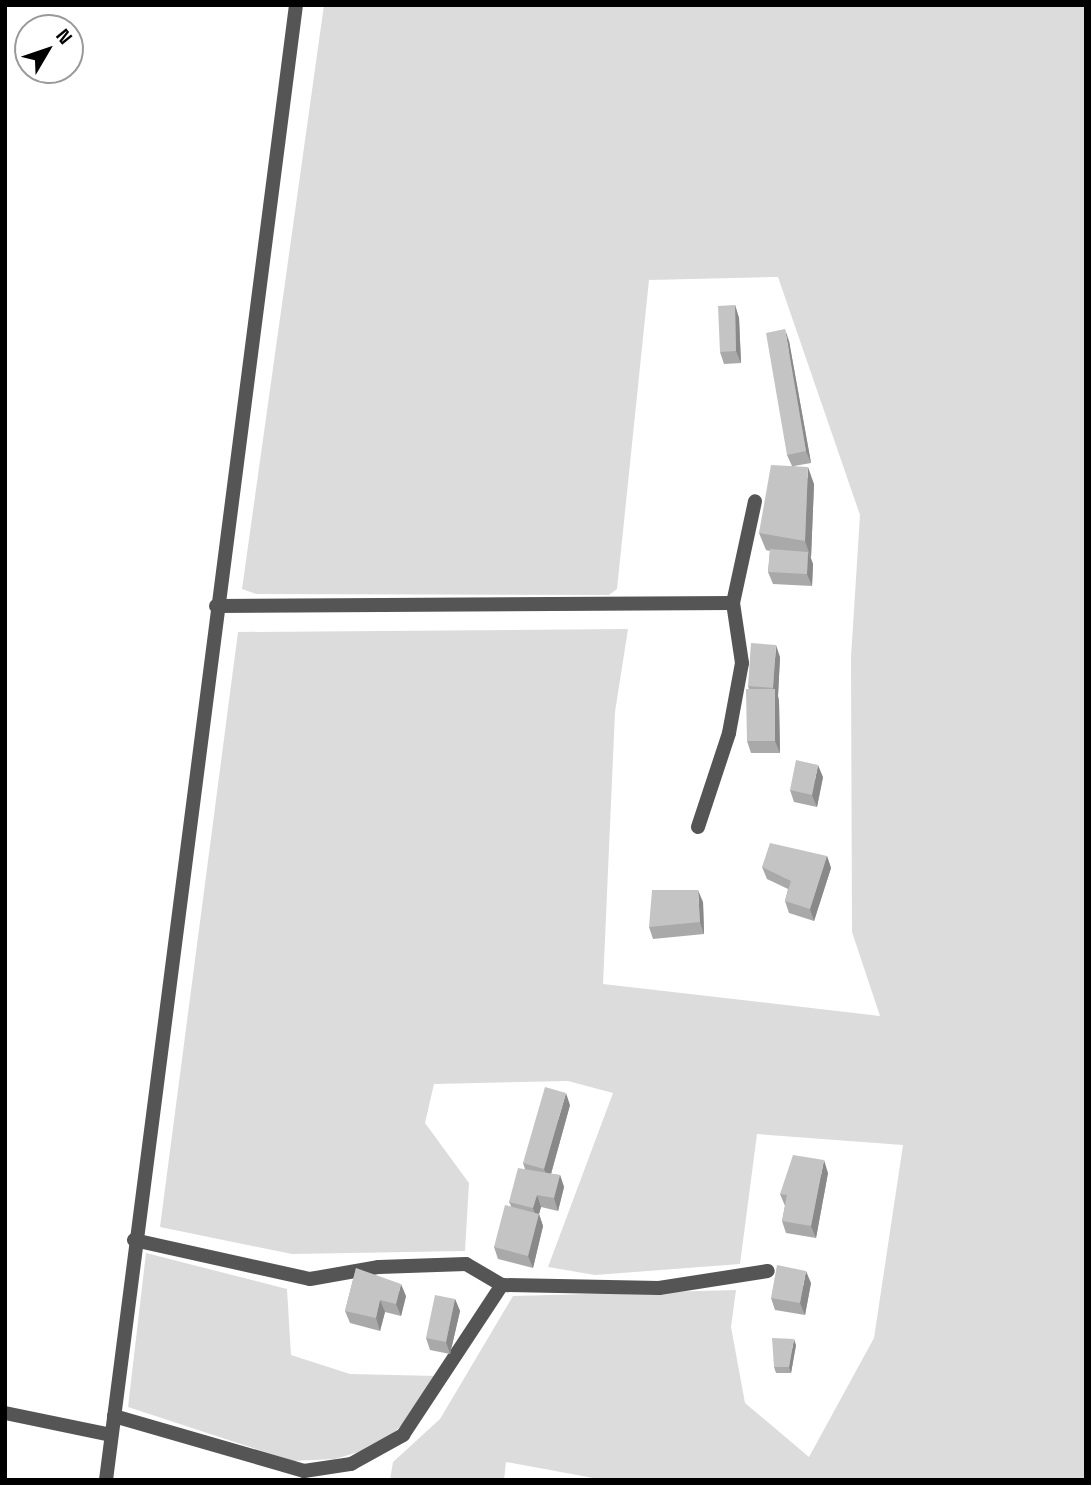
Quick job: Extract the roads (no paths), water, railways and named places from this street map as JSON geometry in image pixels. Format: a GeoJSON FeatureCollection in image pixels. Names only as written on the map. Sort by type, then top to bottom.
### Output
{"type":"FeatureCollection","features":[{"type":"Feature","properties":{"kind":"street"},"geometry":{"type":"LineString","coordinates":[[106,1480],[134,1240],[296,5]]}},
{"type":"Feature","properties":{"kind":"street"},"geometry":{"type":"LineString","coordinates":[[698,827],[729,733],[742,663],[733,603],[755,501]]}},
{"type":"Feature","properties":{"kind":"street"},"geometry":{"type":"LineString","coordinates":[[216,606],[733,603]]}},
{"type":"Feature","properties":{"kind":"street"},"geometry":{"type":"LineString","coordinates":[[134,1240],[310,1279],[379,1267],[466,1264],[502,1285],[659,1288],[768,1271]]}},
{"type":"Feature","properties":{"kind":"street"},"geometry":{"type":"LineString","coordinates":[[114,1416],[304,1471],[351,1464],[403,1435],[502,1285]]}},
{"type":"Feature","properties":{"kind":"street"},"geometry":{"type":"LineString","coordinates":[[5,1413],[111,1435]]}}]}
